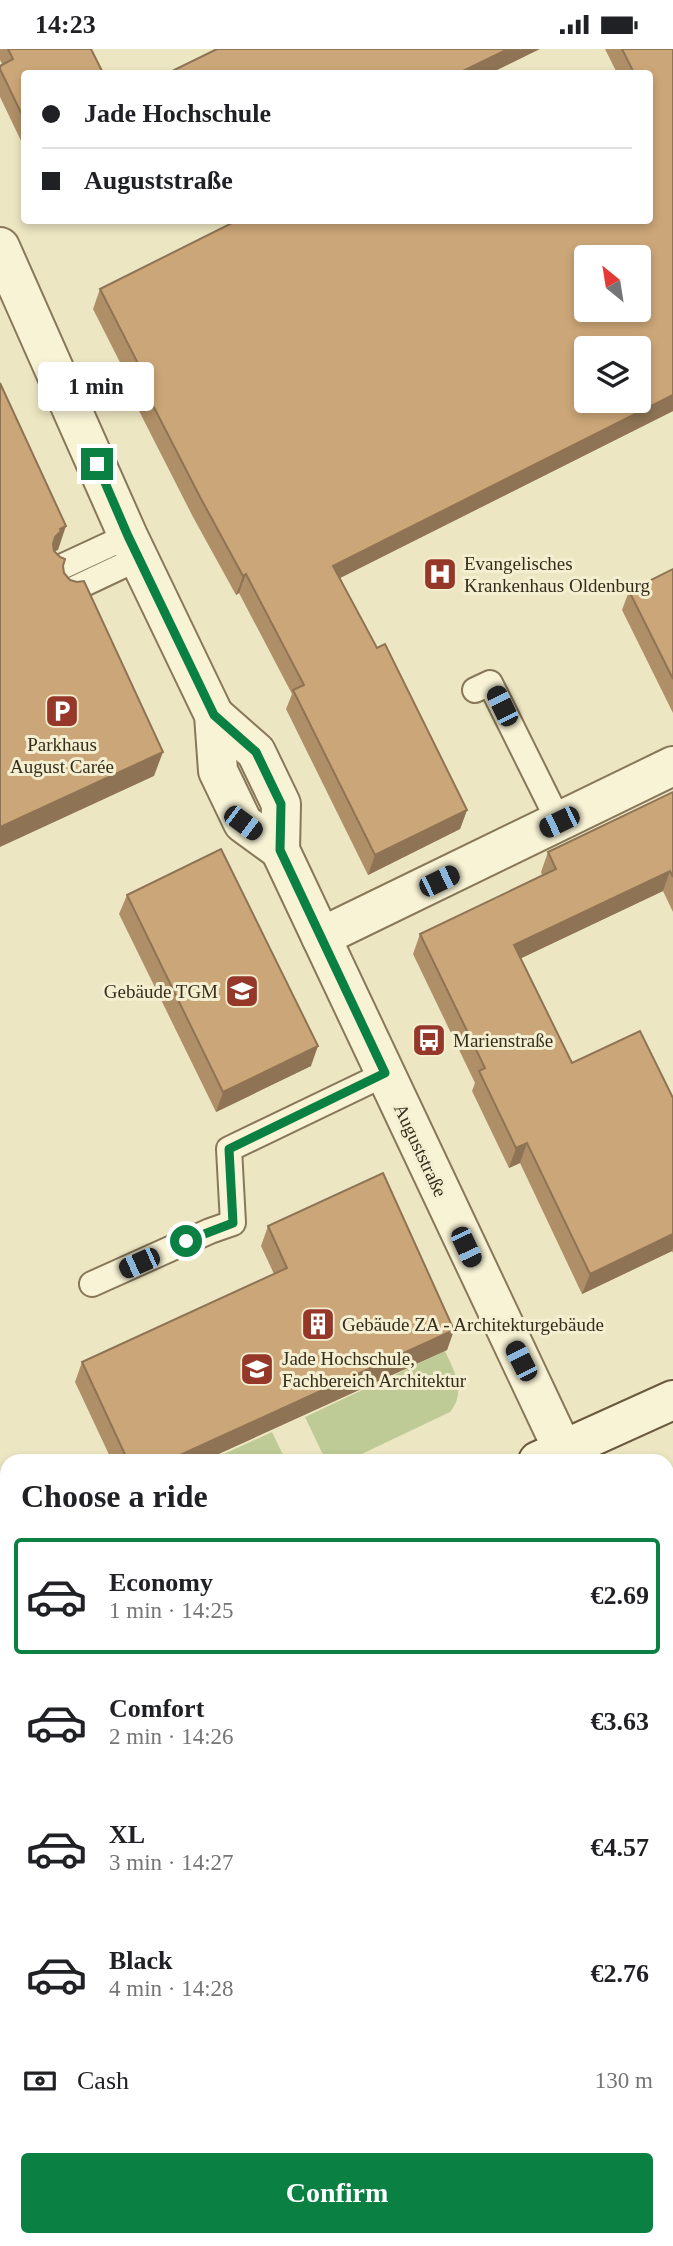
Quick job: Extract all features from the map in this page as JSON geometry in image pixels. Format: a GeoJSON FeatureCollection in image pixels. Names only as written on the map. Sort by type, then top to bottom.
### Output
{"type":"FeatureCollection","features":[{"type":"Feature","properties":{"kind":"street","name":"Auguststraße"},"geometry":{"type":"LineString","coordinates":[[0,247],[134,547],[214,715],[218,771],[243,823],[280,850],[385,1073],[549,1454]]}},
{"type":"Feature","properties":{"kind":"street"},"geometry":{"type":"LineString","coordinates":[[321,937],[673,767]]}},
{"type":"Feature","properties":{"kind":"street"},"geometry":{"type":"LineString","coordinates":[[554,1454],[673,1400]]}},
{"type":"Feature","properties":{"kind":"lane"},"geometry":{"type":"LineString","coordinates":[[59,568],[134,547]]}},
{"type":"Feature","properties":{"kind":"lane"},"geometry":{"type":"LineString","coordinates":[[69,591],[134,547]]}},
{"type":"Feature","properties":{"kind":"lane"},"geometry":{"type":"LineString","coordinates":[[475,690],[490,683],[559,822]]}},
{"type":"Feature","properties":{"kind":"lane"},"geometry":{"type":"LineString","coordinates":[[92,1284],[233,1223],[229,1149],[385,1073]]}},
{"type":"Feature","properties":{"kind":"green space"},"geometry":{"type":"Polygon","coordinates":[[[445,1351],[457,1381],[458,1397],[450,1412],[362,1454],[323,1454],[305,1417],[445,1351]]]}},
{"type":"Feature","properties":{"kind":"green space"},"geometry":{"type":"Polygon","coordinates":[[[272,1432],[283,1454],[224,1454],[272,1432]]]}},
{"type":"Feature","properties":{"kind":"building"},"geometry":{"type":"Polygon","coordinates":[[[8,49],[91,49],[102,70],[21,70],[21,113],[0,69],[0,66],[13,59],[8,49]]]}},
{"type":"Feature","properties":{"kind":"building"},"geometry":{"type":"Polygon","coordinates":[[[217,49],[508,49],[465,70],[174,70],[217,49]]]}},
{"type":"Feature","properties":{"kind":"building"},"geometry":{"type":"Polygon","coordinates":[[[622,49],[673,49],[673,395],[651,406],[651,336],[574,336],[574,413],[637,413],[333,566],[377,648],[385,644],[467,810],[375,855],[293,690],[304,685],[246,574],[243,576],[200,497],[142,384],[147,381],[100,289],[230,224],[653,224],[653,70],[632,70],[622,49]]]}},
{"type":"Feature","properties":{"kind":"building","name":"Parkhaus August Carée"},"geometry":{"type":"Polygon","coordinates":[[[0,383],[66,526],[60,529],[55,537],[54,551],[65,559],[64,573],[70,580],[84,581],[163,752],[0,827],[0,383]]]}},
{"type":"Feature","properties":{"kind":"building"},"geometry":{"type":"Polygon","coordinates":[[[673,569],[673,679],[629,591],[673,569]]]}},
{"type":"Feature","properties":{"kind":"building"},"geometry":{"type":"Polygon","coordinates":[[[673,792],[673,877],[670,871],[514,945],[572,1063],[640,1031],[673,1098],[673,1234],[590,1274],[527,1143],[516,1148],[479,1071],[485,1068],[420,934],[556,869],[548,852],[673,792]]]}},
{"type":"Feature","properties":{"kind":"building","name":"Gebäude TGM"},"geometry":{"type":"Polygon","coordinates":[[[221,849],[318,1046],[223,1092],[127,895],[221,849]]]}},
{"type":"Feature","properties":{"kind":"building","name":"Gebäude ZA - Architekturgebäude"},"geometry":{"type":"Polygon","coordinates":[[[383,1173],[454,1330],[182,1454],[125,1454],[82,1362],[287,1268],[268,1226],[383,1173]]]}},
{"type":"Feature","properties":{"kind":"place","name":"Evangelisches Krankenhaus Oldenburg"},"geometry":{"type":"Point","coordinates":[440,574]}},
{"type":"Feature","properties":{"kind":"place","name":"Parkhaus August Carée"},"geometry":{"type":"Point","coordinates":[62,711]}},
{"type":"Feature","properties":{"kind":"place","name":"Gebäude TGM"},"geometry":{"type":"Point","coordinates":[242,991]}},
{"type":"Feature","properties":{"kind":"place","name":"Marienstraße"},"geometry":{"type":"Point","coordinates":[429,1040]}},
{"type":"Feature","properties":{"kind":"place","name":"Gebäude ZA - Architekturgebäude"},"geometry":{"type":"Point","coordinates":[318,1324]}},
{"type":"Feature","properties":{"kind":"place","name":"Jade Hochschule, Fachbereich Architektur"},"geometry":{"type":"Point","coordinates":[257,1369]}},
{"type":"Feature","properties":{"kind":"route"},"geometry":{"type":"LineString","coordinates":[[97,464],[128,536],[214,715],[256,752],[281,804],[280,850],[385,1073],[229,1149],[233,1223],[186,1241]]}}]}
